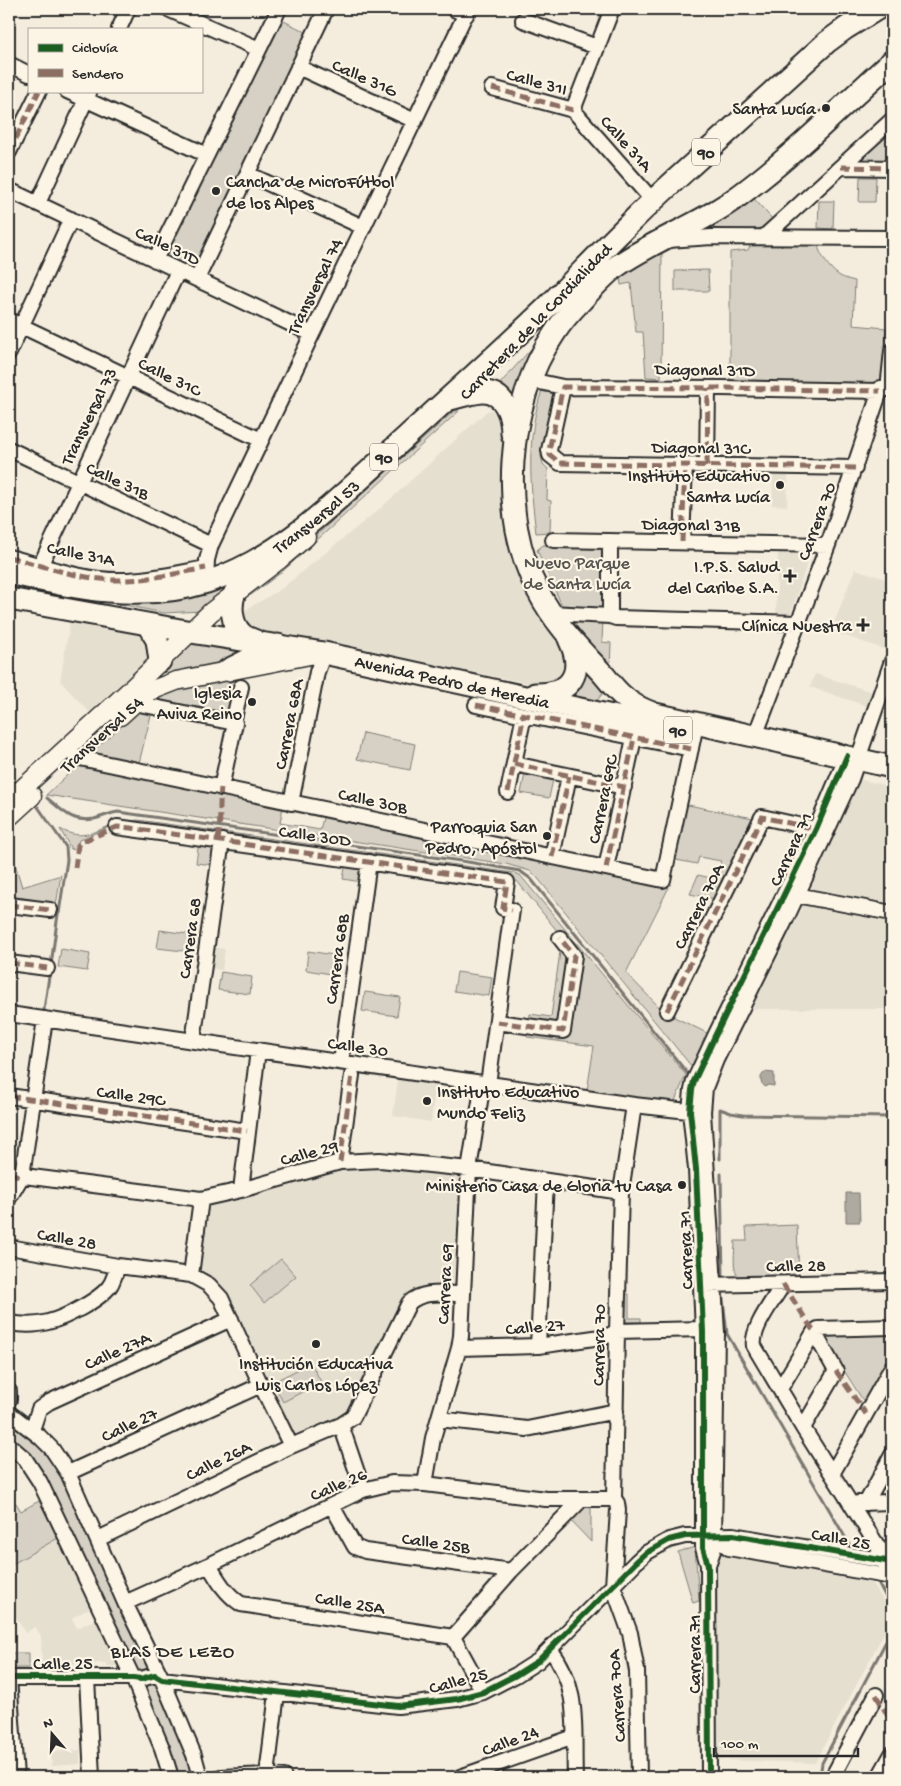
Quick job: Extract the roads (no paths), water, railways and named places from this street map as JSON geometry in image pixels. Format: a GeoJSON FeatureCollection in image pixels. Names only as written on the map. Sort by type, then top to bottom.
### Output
{"type":"FeatureCollection","features":[{"type":"Feature","properties":{"kind":"highway","name":"Carretera de la Cordialidad"},"geometry":{"type":"LineString","coordinates":[[545,308],[653,201],[827,42],[866,11]]}},
{"type":"Feature","properties":{"kind":"highway","name":"Carretera de la Cordialidad"},"geometry":{"type":"LineString","coordinates":[[566,635],[550,613],[534,585],[519,542],[514,518],[514,467],[520,415],[530,380],[554,333],[586,295],[615,267],[708,216],[738,196],[890,69]]}},
{"type":"Feature","properties":{"kind":"highway","name":"Transversal 53"},"geometry":{"type":"LineString","coordinates":[[206,575],[236,571],[287,540],[455,398],[545,308]]}},
{"type":"Feature","properties":{"kind":"highway"},"geometry":{"type":"LineString","coordinates":[[455,398],[481,392],[492,393],[499,398],[507,408],[512,426],[514,467]]}},
{"type":"Feature","properties":{"kind":"highway"},"geometry":{"type":"LineString","coordinates":[[9,573],[37,572],[82,589],[138,593],[173,590],[206,575]]}},
{"type":"Feature","properties":{"kind":"highway"},"geometry":{"type":"LineString","coordinates":[[235,592],[232,606],[237,628],[241,633],[268,643]]}},
{"type":"Feature","properties":{"kind":"highway","name":"Avenida Pedro de Heredia"},"geometry":{"type":"LineString","coordinates":[[9,599],[148,625],[324,653],[513,694],[692,741],[850,764],[892,767]]}},
{"type":"Feature","properties":{"kind":"highway"},"geometry":{"type":"LineString","coordinates":[[148,625],[157,640],[160,661]]}},
{"type":"Feature","properties":{"kind":"highway"},"geometry":{"type":"LineString","coordinates":[[513,694],[553,694],[568,685],[576,668],[576,659],[566,635]]}},
{"type":"Feature","properties":{"kind":"highway","name":"Avenida Pedro de Heredia"},"geometry":{"type":"LineString","coordinates":[[566,635],[624,697],[643,710],[755,736],[850,764],[892,780]]}},
{"type":"Feature","properties":{"kind":"highway"},"geometry":{"type":"LineString","coordinates":[[228,670],[268,643]]}},
{"type":"Feature","properties":{"kind":"main road","name":"Carretera de la Cordialidad"},"geometry":{"type":"LineString","coordinates":[[191,632],[235,592],[293,549],[455,398]]}},
{"type":"Feature","properties":{"kind":"main road","name":"Transversal 54"},"geometry":{"type":"LineString","coordinates":[[38,782],[191,632]]}},
{"type":"Feature","properties":{"kind":"main road","name":"Transversal 54"},"geometry":{"type":"LineString","coordinates":[[9,817],[15,797],[74,757],[148,692],[165,684],[228,670],[324,653]]}},
{"type":"Feature","properties":{"kind":"street"},"geometry":{"type":"LineString","coordinates":[[119,28],[128,9]]}},
{"type":"Feature","properties":{"kind":"street"},"geometry":{"type":"LineString","coordinates":[[168,9],[259,49]]}},
{"type":"Feature","properties":{"kind":"street"},"geometry":{"type":"LineString","coordinates":[[155,260],[278,9]]}},
{"type":"Feature","properties":{"kind":"street"},"geometry":{"type":"LineString","coordinates":[[197,279],[326,9]]}},
{"type":"Feature","properties":{"kind":"street"},"geometry":{"type":"LineString","coordinates":[[572,110],[612,9]]}},
{"type":"Feature","properties":{"kind":"street","name":"Transversal 74"},"geometry":{"type":"LineString","coordinates":[[206,575],[211,545],[415,121],[463,11]]}},
{"type":"Feature","properties":{"kind":"street"},"geometry":{"type":"LineString","coordinates":[[523,20],[597,47]]}},
{"type":"Feature","properties":{"kind":"street"},"geometry":{"type":"LineString","coordinates":[[9,64],[28,74]]}},
{"type":"Feature","properties":{"kind":"street","name":"Calle 31G"},"geometry":{"type":"LineString","coordinates":[[298,67],[415,121]]}},
{"type":"Feature","properties":{"kind":"street","name":"Calle 31I"},"geometry":{"type":"LineString","coordinates":[[492,88],[572,110]]}},
{"type":"Feature","properties":{"kind":"street"},"geometry":{"type":"LineString","coordinates":[[9,152],[39,92]]}},
{"type":"Feature","properties":{"kind":"street"},"geometry":{"type":"LineString","coordinates":[[71,92],[88,96],[207,155]]}},
{"type":"Feature","properties":{"kind":"street"},"geometry":{"type":"LineString","coordinates":[[38,204],[88,96]]}},
{"type":"Feature","properties":{"kind":"street","name":"Calle 31A"},"geometry":{"type":"LineString","coordinates":[[572,110],[653,201]]}},
{"type":"Feature","properties":{"kind":"street"},"geometry":{"type":"LineString","coordinates":[[764,237],[892,120]]}},
{"type":"Feature","properties":{"kind":"street"},"geometry":{"type":"LineString","coordinates":[[840,167],[892,168]]}},
{"type":"Feature","properties":{"kind":"street"},"geometry":{"type":"LineString","coordinates":[[248,174],[363,227]]}},
{"type":"Feature","properties":{"kind":"street","name":"Calle 31D"},"geometry":{"type":"LineString","coordinates":[[9,190],[312,334]]}},
{"type":"Feature","properties":{"kind":"street"},"geometry":{"type":"LineString","coordinates":[[708,216],[706,224],[712,237]]}},
{"type":"Feature","properties":{"kind":"street"},"geometry":{"type":"LineString","coordinates":[[9,352],[15,323],[71,219]]}},
{"type":"Feature","properties":{"kind":"street"},"geometry":{"type":"LineString","coordinates":[[662,240],[712,237],[892,238]]}},
{"type":"Feature","properties":{"kind":"street","name":"Transversal 73"},"geometry":{"type":"LineString","coordinates":[[37,572],[178,271]]}},
{"type":"Feature","properties":{"kind":"street","name":"Calle 31C"},"geometry":{"type":"LineString","coordinates":[[15,323],[261,440]]}},
{"type":"Feature","properties":{"kind":"street","name":"Carrera 70"},"geometry":{"type":"LineString","coordinates":[[755,736],[828,545],[881,388],[888,389],[892,351]]}},
{"type":"Feature","properties":{"kind":"street","name":"Diagonal 31D"},"geometry":{"type":"LineString","coordinates":[[530,380],[563,387],[880,391]]}},
{"type":"Feature","properties":{"kind":"street","name":"Diagonal 31C"},"geometry":{"type":"LineString","coordinates":[[563,387],[550,444],[550,455],[560,463],[855,468]]}},
{"type":"Feature","properties":{"kind":"street"},"geometry":{"type":"LineString","coordinates":[[707,466],[708,388]]}},
{"type":"Feature","properties":{"kind":"street","name":"Calle 31B"},"geometry":{"type":"LineString","coordinates":[[9,448],[211,545]]}},
{"type":"Feature","properties":{"kind":"street"},"geometry":{"type":"LineString","coordinates":[[682,542],[684,465]]}},
{"type":"Feature","properties":{"kind":"street","name":"Diagonal 31B"},"geometry":{"type":"LineString","coordinates":[[553,540],[828,545]]}},
{"type":"Feature","properties":{"kind":"street"},"geometry":{"type":"LineString","coordinates":[[610,541],[610,616]]}},
{"type":"Feature","properties":{"kind":"street","name":"Calle 31A"},"geometry":{"type":"LineString","coordinates":[[9,557],[37,572]]}},
{"type":"Feature","properties":{"kind":"street"},"geometry":{"type":"LineString","coordinates":[[550,613],[610,616],[616,618],[798,623]]}},
{"type":"Feature","properties":{"kind":"street","name":"Carrera 68A"},"geometry":{"type":"LineString","coordinates":[[291,803],[317,672],[324,653]]}},
{"type":"Feature","properties":{"kind":"street","name":"Carrera 71"},"geometry":{"type":"LineString","coordinates":[[735,1006],[815,858],[850,764],[892,662]]}},
{"type":"Feature","properties":{"kind":"street"},"geometry":{"type":"LineString","coordinates":[[221,788],[241,687]]}},
{"type":"Feature","properties":{"kind":"street"},"geometry":{"type":"LineString","coordinates":[[134,703],[234,723]]}},
{"type":"Feature","properties":{"kind":"street"},"geometry":{"type":"LineString","coordinates":[[476,705],[634,738],[692,741]]}},
{"type":"Feature","properties":{"kind":"street"},"geometry":{"type":"LineString","coordinates":[[508,792],[524,715]]}},
{"type":"Feature","properties":{"kind":"street","name":"Carrera 69C"},"geometry":{"type":"LineString","coordinates":[[606,868],[634,738]]}},
{"type":"Feature","properties":{"kind":"street","name":"Calle 30B"},"geometry":{"type":"LineString","coordinates":[[74,757],[663,880],[692,741]]}},
{"type":"Feature","properties":{"kind":"street"},"geometry":{"type":"LineString","coordinates":[[514,764],[624,787]]}},
{"type":"Feature","properties":{"kind":"street","name":"Carrera 71"},"geometry":{"type":"LineString","coordinates":[[709,1777],[708,1565],[703,1548],[709,1536],[707,1285],[697,1111],[735,1006],[816,829],[850,764]]}},
{"type":"Feature","properties":{"kind":"street"},"geometry":{"type":"LineString","coordinates":[[552,857],[569,776]]}},
{"type":"Feature","properties":{"kind":"street","name":"Carrera 70A"},"geometry":{"type":"LineString","coordinates":[[666,1011],[762,817],[816,829]]}},
{"type":"Feature","properties":{"kind":"street","name":"Calle 30D"},"geometry":{"type":"LineString","coordinates":[[118,827],[222,840],[507,882],[503,908],[512,910]]}},
{"type":"Feature","properties":{"kind":"street","name":"Carrera 68"},"geometry":{"type":"LineString","coordinates":[[193,1041],[222,840]]}},
{"type":"Feature","properties":{"kind":"street","name":"Carrera 68B"},"geometry":{"type":"LineString","coordinates":[[341,1062],[369,862]]}},
{"type":"Feature","properties":{"kind":"street"},"geometry":{"type":"LineString","coordinates":[[796,895],[892,913]]}},
{"type":"Feature","properties":{"kind":"street"},"geometry":{"type":"LineString","coordinates":[[9,906],[50,910]]}},
{"type":"Feature","properties":{"kind":"street","name":"Carrera 69"},"geometry":{"type":"LineString","coordinates":[[425,1484],[429,1456],[458,1348],[462,1318],[469,1169],[496,1022],[512,910]]}},
{"type":"Feature","properties":{"kind":"street"},"geometry":{"type":"LineString","coordinates":[[496,1022],[563,1031],[574,956],[560,938]]}},
{"type":"Feature","properties":{"kind":"street"},"geometry":{"type":"LineString","coordinates":[[9,962],[47,968]]}},
{"type":"Feature","properties":{"kind":"street","name":"Calle 30"},"geometry":{"type":"LineString","coordinates":[[9,1014],[485,1083],[697,1111]]}},
{"type":"Feature","properties":{"kind":"street"},"geometry":{"type":"LineString","coordinates":[[9,1198],[33,1100],[45,1019]]}},
{"type":"Feature","properties":{"kind":"street"},"geometry":{"type":"LineString","coordinates":[[241,1190],[258,1050]]}},
{"type":"Feature","properties":{"kind":"street"},"geometry":{"type":"LineString","coordinates":[[340,1162],[352,1075]]}},
{"type":"Feature","properties":{"kind":"street","name":"Calle 29C"},"geometry":{"type":"LineString","coordinates":[[9,1096],[248,1131]]}},
{"type":"Feature","properties":{"kind":"street","name":"Carrera 70"},"geometry":{"type":"LineString","coordinates":[[613,1586],[618,1510],[617,1503],[614,1500],[621,1192],[634,1104]]}},
{"type":"Feature","properties":{"kind":"street","name":"Calle 29"},"geometry":{"type":"LineString","coordinates":[[15,1175],[200,1199],[241,1190],[340,1162],[380,1160],[469,1169],[621,1192]]}},
{"type":"Feature","properties":{"kind":"street"},"geometry":{"type":"LineString","coordinates":[[538,1346],[546,1181]]}},
{"type":"Feature","properties":{"kind":"street"},"geometry":{"type":"LineString","coordinates":[[200,1199],[191,1275],[216,1291],[222,1298],[291,1446]]}},
{"type":"Feature","properties":{"kind":"street","name":"Calle 28"},"geometry":{"type":"LineString","coordinates":[[9,1246],[118,1266],[191,1275]]}},
{"type":"Feature","properties":{"kind":"street"},"geometry":{"type":"LineString","coordinates":[[9,1322],[33,1325],[48,1322],[67,1314],[103,1292],[110,1285],[118,1266]]}},
{"type":"Feature","properties":{"kind":"street","name":"Calle 28"},"geometry":{"type":"LineString","coordinates":[[707,1285],[892,1281]]}},
{"type":"Feature","properties":{"kind":"street"},"geometry":{"type":"LineString","coordinates":[[784,1284],[756,1330],[753,1341],[757,1352],[850,1503],[889,1562]]}},
{"type":"Feature","properties":{"kind":"street","name":"Calle 26A"},"geometry":{"type":"LineString","coordinates":[[98,1539],[291,1446],[341,1425],[353,1417],[409,1303],[423,1295],[462,1294]]}},
{"type":"Feature","properties":{"kind":"street","name":"Calle 27A"},"geometry":{"type":"LineString","coordinates":[[32,1430],[39,1409],[48,1402],[231,1319]]}},
{"type":"Feature","properties":{"kind":"street"},"geometry":{"type":"LineString","coordinates":[[780,1389],[814,1332],[822,1328],[892,1326]]}},
{"type":"Feature","properties":{"kind":"street","name":"Calle 27"},"geometry":{"type":"LineString","coordinates":[[458,1348],[538,1346],[601,1337],[617,1331],[707,1331]]}},
{"type":"Feature","properties":{"kind":"street"},"geometry":{"type":"LineString","coordinates":[[803,1428],[836,1371],[814,1332]]}},
{"type":"Feature","properties":{"kind":"street"},"geometry":{"type":"LineString","coordinates":[[832,1474],[892,1367]]}},
{"type":"Feature","properties":{"kind":"street","name":"Calle 27"},"geometry":{"type":"LineString","coordinates":[[68,1473],[261,1384]]}},
{"type":"Feature","properties":{"kind":"street"},"geometry":{"type":"LineString","coordinates":[[9,1391],[9,1400]]}},
{"type":"Feature","properties":{"kind":"street"},"geometry":{"type":"LineString","coordinates":[[439,1419],[527,1429],[616,1411]]}},
{"type":"Feature","properties":{"kind":"street"},"geometry":{"type":"LineString","coordinates":[[9,1413],[32,1430],[52,1449],[68,1473],[98,1539],[125,1603],[147,1678],[162,1748],[171,1777]]}},
{"type":"Feature","properties":{"kind":"street"},"geometry":{"type":"LineString","coordinates":[[341,1425],[364,1490]]}},
{"type":"Feature","properties":{"kind":"street"},"geometry":{"type":"LineString","coordinates":[[9,1445],[26,1460],[40,1482],[147,1678],[194,1755],[200,1777]]}},
{"type":"Feature","properties":{"kind":"street"},"geometry":{"type":"LineString","coordinates":[[866,1503],[892,1455]]}},
{"type":"Feature","properties":{"kind":"street","name":"Calle 26"},"geometry":{"type":"LineString","coordinates":[[125,1603],[209,1565],[364,1490],[392,1483],[425,1484],[518,1496],[614,1500]]}},
{"type":"Feature","properties":{"kind":"street"},"geometry":{"type":"LineString","coordinates":[[484,1692],[453,1636],[512,1571],[582,1499]]}},
{"type":"Feature","properties":{"kind":"street"},"geometry":{"type":"LineString","coordinates":[[850,1503],[892,1502]]}},
{"type":"Feature","properties":{"kind":"street","name":"Calle 25B"},"geometry":{"type":"LineString","coordinates":[[332,1506],[355,1547],[365,1551],[512,1571]]}},
{"type":"Feature","properties":{"kind":"street","name":"Calle 25"},"geometry":{"type":"LineString","coordinates":[[9,1678],[147,1678],[398,1706],[458,1699],[484,1692],[538,1661],[636,1562],[659,1545],[685,1536],[733,1535],[889,1562]]}},
{"type":"Feature","properties":{"kind":"street","name":"Calle 25"},"geometry":{"type":"LineString","coordinates":[[709,1536],[729,1548],[889,1576]]}},
{"type":"Feature","properties":{"kind":"street"},"geometry":{"type":"LineString","coordinates":[[889,1576],[892,1545]]}},
{"type":"Feature","properties":{"kind":"street","name":"Calle 25A"},"geometry":{"type":"LineString","coordinates":[[209,1565],[224,1590],[231,1598],[241,1604],[453,1636]]}},
{"type":"Feature","properties":{"kind":"street","name":"Carrera 70A"},"geometry":{"type":"LineString","coordinates":[[613,1586],[630,1633],[637,1671],[639,1777]]}},
{"type":"Feature","properties":{"kind":"street"},"geometry":{"type":"LineString","coordinates":[[550,1649],[561,1663],[574,1704],[575,1777]]}},
{"type":"Feature","properties":{"kind":"street"},"geometry":{"type":"LineString","coordinates":[[9,1678],[16,1777]]}},
{"type":"Feature","properties":{"kind":"street"},"geometry":{"type":"LineString","coordinates":[[87,1678],[92,1777]]}},
{"type":"Feature","properties":{"kind":"street"},"geometry":{"type":"LineString","coordinates":[[267,1775],[277,1693]]}},
{"type":"Feature","properties":{"kind":"street"},"geometry":{"type":"LineString","coordinates":[[834,1777],[876,1695]]}},
{"type":"Feature","properties":{"kind":"street","name":"Calle 24"},"geometry":{"type":"LineString","coordinates":[[460,1777],[574,1737]]}},
{"type":"Feature","properties":{"kind":"street"},"geometry":{"type":"LineString","coordinates":[[879,1777],[892,1754]]}},
{"type":"Feature","properties":{"kind":"street"},"geometry":{"type":"LineString","coordinates":[[221,1777],[267,1775],[284,1777]]}},
{"type":"Feature","properties":{"kind":"waterway"},"geometry":{"type":"LineString","coordinates":[[47,798],[68,815],[86,820],[118,812],[520,871],[531,879],[688,1074]]}},
{"type":"Feature","properties":{"kind":"waterway"},"geometry":{"type":"LineString","coordinates":[[38,807],[66,847],[67,860],[59,913]]}},
{"type":"Feature","properties":{"kind":"waterway"},"geometry":{"type":"LineString","coordinates":[[51,965],[58,914]]}},
{"type":"Feature","properties":{"kind":"waterway"},"geometry":{"type":"LineString","coordinates":[[43,1016],[50,970]]}},
{"type":"Feature","properties":{"kind":"waterway"},"geometry":{"type":"LineString","coordinates":[[720,1159],[720,1109],[743,1115],[892,1117]]}},
{"type":"Feature","properties":{"kind":"waterway"},"geometry":{"type":"LineString","coordinates":[[721,1174],[723,1277]]}},
{"type":"Feature","properties":{"kind":"waterway"},"geometry":{"type":"LineString","coordinates":[[722,1291],[727,1334],[852,1549]]}},
{"type":"Feature","properties":{"kind":"waterway"},"geometry":{"type":"LineString","coordinates":[[878,1582],[892,1609],[892,1617]]}},
{"type":"Feature","properties":{"kind":"waterway"},"geometry":{"type":"LineString","coordinates":[[820,1777],[822,1763],[892,1630]]}},
{"type":"Feature","properties":{"kind":"place","name":"Santa Lucía"},"geometry":{"type":"Point","coordinates":[826,108]}},
{"type":"Feature","properties":{"kind":"place","name":"Cancha de MicroFútbol de los Alpes"},"geometry":{"type":"Point","coordinates":[216,191]}},
{"type":"Feature","properties":{"kind":"place","name":"Instituto Educativo Santa Lucía"},"geometry":{"type":"Point","coordinates":[780,485]}},
{"type":"Feature","properties":{"kind":"place","name":"I.P.S. Salud del Caribe S.A."},"geometry":{"type":"Point","coordinates":[790,576]}},
{"type":"Feature","properties":{"kind":"place","name":"Clínica Nuestra"},"geometry":{"type":"Point","coordinates":[863,625]}},
{"type":"Feature","properties":{"kind":"place","name":"Iglesia Aviva Reino"},"geometry":{"type":"Point","coordinates":[252,702]}},
{"type":"Feature","properties":{"kind":"place","name":"Parroquia San Pedro, Apóstol"},"geometry":{"type":"Point","coordinates":[547,836]}},
{"type":"Feature","properties":{"kind":"place","name":"Instituto Educativo Mundo Feliz"},"geometry":{"type":"Point","coordinates":[427,1101]}},
{"type":"Feature","properties":{"kind":"place","name":"Ministerio Casa de Gloria tu Casa"},"geometry":{"type":"Point","coordinates":[682,1185]}},
{"type":"Feature","properties":{"kind":"place","name":"Institución Educativa Luis Carlos López"},"geometry":{"type":"Point","coordinates":[316,1344]}},
{"type":"Feature","properties":{"kind":"district","name":"BLAS DE LEZO"},"geometry":{"type":"Point","coordinates":[173,1650]}},
{"type":"Feature","properties":{"kind":"park label","name":"Nuevo Parque de Santa Lucía"},"geometry":{"type":"Point","coordinates":[577,572]}}]}
